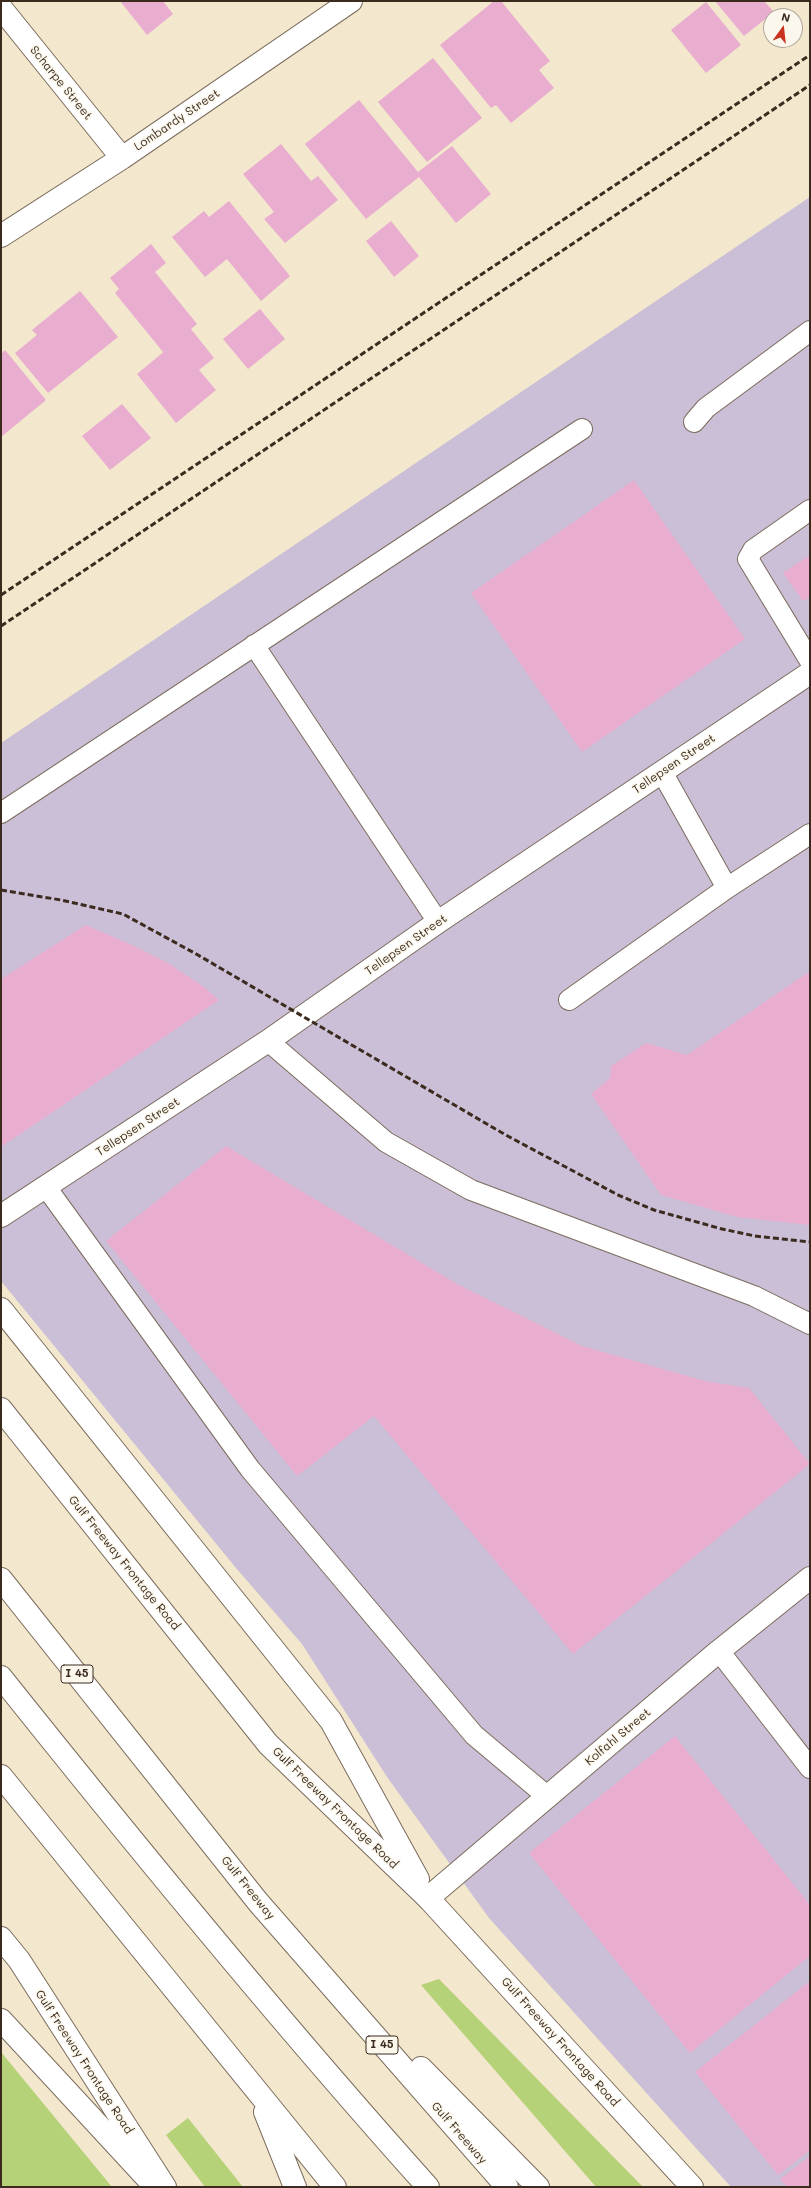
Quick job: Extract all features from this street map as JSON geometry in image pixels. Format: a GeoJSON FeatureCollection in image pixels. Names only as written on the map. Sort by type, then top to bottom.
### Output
{"type":"FeatureCollection","features":[{"type":"Feature","properties":{"kind":"main road","name":"Lombardy Street"},"geometry":{"type":"LineString","coordinates":[[1,236],[122,158],[351,1]]}},
{"type":"Feature","properties":{"kind":"main road","name":"Scharpe Street"},"geometry":{"type":"LineString","coordinates":[[1,8],[122,158]]}},
{"type":"Feature","properties":{"kind":"main road","name":"Tellepsen Street"},"geometry":{"type":"LineString","coordinates":[[1,1216],[268,1041],[438,922],[810,673]]}},
{"type":"Feature","properties":{"kind":"main road"},"geometry":{"type":"LineString","coordinates":[[1,1308],[331,1721],[428,1898]]}},
{"type":"Feature","properties":{"kind":"main road","name":"Gulf Freeway Frontage Road"},"geometry":{"type":"LineString","coordinates":[[1,1409],[268,1744],[428,1898],[692,2187]]}},
{"type":"Feature","properties":{"kind":"main road","name":"Kolfahl Street"},"geometry":{"type":"LineString","coordinates":[[428,1898],[719,1651],[810,1578]]}},
{"type":"Feature","properties":{"kind":"main road","name":"Gulf Freeway"},"geometry":{"type":"LineString","coordinates":[[1,1579],[258,1902],[506,2187]]}},
{"type":"Feature","properties":{"kind":"main road"},"geometry":{"type":"LineString","coordinates":[[1,1677],[104,1806],[358,2109],[428,2187]]}},
{"type":"Feature","properties":{"kind":"main road"},"geometry":{"type":"LineString","coordinates":[[1,1776],[335,2187]]}},
{"type":"Feature","properties":{"kind":"main road"},"geometry":{"type":"LineString","coordinates":[[258,1902],[538,2187]]}},
{"type":"Feature","properties":{"kind":"main road","name":"Gulf Freeway Frontage Road"},"geometry":{"type":"LineString","coordinates":[[1,1938],[19,1960],[165,2187]]}},
{"type":"Feature","properties":{"kind":"main road"},"geometry":{"type":"LineString","coordinates":[[1,2020],[155,2187]]}},
{"type":"Feature","properties":{"kind":"main road"},"geometry":{"type":"LineString","coordinates":[[257,2092],[295,2187]]}},
{"type":"Feature","properties":{"kind":"lane"},"geometry":{"type":"LineString","coordinates":[[694,422],[706,408],[810,331]]}},
{"type":"Feature","properties":{"kind":"lane"},"geometry":{"type":"LineString","coordinates":[[1,813],[582,429]]}},
{"type":"Feature","properties":{"kind":"lane"},"geometry":{"type":"LineString","coordinates":[[810,510],[753,550],[748,559],[810,661]]}},
{"type":"Feature","properties":{"kind":"lane"},"geometry":{"type":"LineString","coordinates":[[254,645],[438,922]]}},
{"type":"Feature","properties":{"kind":"lane"},"geometry":{"type":"LineString","coordinates":[[662,772],[728,888]]}},
{"type":"Feature","properties":{"kind":"lane"},"geometry":{"type":"LineString","coordinates":[[569,1000],[728,888],[810,834]]}},
{"type":"Feature","properties":{"kind":"lane"},"geometry":{"type":"LineString","coordinates":[[268,1041],[386,1142],[471,1190],[754,1296],[810,1324]]}},
{"type":"Feature","properties":{"kind":"lane"},"geometry":{"type":"LineString","coordinates":[[46,1187],[250,1470],[474,1735],[548,1797]]}},
{"type":"Feature","properties":{"kind":"lane"},"geometry":{"type":"LineString","coordinates":[[719,1651],[810,1768]]}},
{"type":"Feature","properties":{"kind":"shaded area"},"geometry":{"type":"Polygon","coordinates":[[[810,197],[810,2187],[731,2187],[489,1918],[387,1777],[302,1644],[236,1568],[1,1281],[1,743],[810,197]]]}},
{"type":"Feature","properties":{"kind":"green space"},"geometry":{"type":"Polygon","coordinates":[[[439,1979],[643,2187],[596,2187],[421,1985],[439,1979]]]}},
{"type":"Feature","properties":{"kind":"green space"},"geometry":{"type":"Polygon","coordinates":[[[1,2052],[112,2187],[1,2187],[1,2052]]]}},
{"type":"Feature","properties":{"kind":"green space"},"geometry":{"type":"Polygon","coordinates":[[[188,2118],[243,2187],[205,2187],[166,2135],[188,2118]]]}},
{"type":"Feature","properties":{"kind":"building"},"geometry":{"type":"Polygon","coordinates":[[[120,1],[163,1],[173,14],[147,35],[120,1]]]}},
{"type":"Feature","properties":{"kind":"building"},"geometry":{"type":"Polygon","coordinates":[[[494,1],[501,1],[550,61],[539,70],[554,88],[511,123],[496,105],[491,108],[440,45],[494,1]]]}},
{"type":"Feature","properties":{"kind":"building"},"geometry":{"type":"Polygon","coordinates":[[[715,1],[764,1],[770,8],[763,8],[763,21],[744,36],[715,1]]]}},
{"type":"Feature","properties":{"kind":"building"},"geometry":{"type":"Polygon","coordinates":[[[706,2],[741,45],[706,73],[671,30],[706,2]]]}},
{"type":"Feature","properties":{"kind":"building"},"geometry":{"type":"Polygon","coordinates":[[[433,58],[482,118],[427,162],[378,102],[433,58]]]}},
{"type":"Feature","properties":{"kind":"building"},"geometry":{"type":"Polygon","coordinates":[[[359,100],[418,172],[452,146],[491,194],[456,223],[419,177],[366,219],[305,144],[359,100]]]}},
{"type":"Feature","properties":{"kind":"building"},"geometry":{"type":"Polygon","coordinates":[[[281,144],[311,181],[318,176],[338,200],[285,243],[264,219],[274,212],[243,174],[281,144]]]}},
{"type":"Feature","properties":{"kind":"building"},"geometry":{"type":"Polygon","coordinates":[[[229,201],[290,276],[261,301],[227,259],[205,277],[172,237],[204,211],[209,217],[229,201]]]}},
{"type":"Feature","properties":{"kind":"building"},"geometry":{"type":"Polygon","coordinates":[[[391,221],[419,256],[394,277],[366,241],[391,221]]]}},
{"type":"Feature","properties":{"kind":"building"},"geometry":{"type":"Polygon","coordinates":[[[151,244],[166,263],[155,272],[197,324],[191,329],[214,358],[199,370],[216,390],[176,423],[137,374],[166,350],[163,352],[115,293],[119,289],[110,278],[151,244]]]}},
{"type":"Feature","properties":{"kind":"building"},"geometry":{"type":"Polygon","coordinates":[[[80,291],[118,337],[48,393],[15,353],[37,335],[32,330],[80,291]]]}},
{"type":"Feature","properties":{"kind":"building"},"geometry":{"type":"Polygon","coordinates":[[[260,309],[285,339],[248,369],[223,339],[260,309]]]}},
{"type":"Feature","properties":{"kind":"building"},"geometry":{"type":"Polygon","coordinates":[[[5,350],[46,400],[1,437],[1,354],[5,350]]]}},
{"type":"Feature","properties":{"kind":"building"},"geometry":{"type":"Polygon","coordinates":[[[122,404],[151,438],[110,470],[82,436],[122,404]]]}},
{"type":"Feature","properties":{"kind":"building"},"geometry":{"type":"Polygon","coordinates":[[[634,480],[745,639],[582,752],[471,593],[634,480]]]}},
{"type":"Feature","properties":{"kind":"building"},"geometry":{"type":"Polygon","coordinates":[[[810,555],[810,597],[803,601],[783,573],[810,555]]]}},
{"type":"Feature","properties":{"kind":"building"},"geometry":{"type":"Polygon","coordinates":[[[86,925],[168,963],[204,987],[219,1000],[1,1147],[1,979],[86,925]]]}},
{"type":"Feature","properties":{"kind":"building"},"geometry":{"type":"Polygon","coordinates":[[[810,971],[810,1225],[737,1217],[661,1195],[591,1094],[610,1078],[611,1066],[646,1043],[687,1055],[810,971]]]}},
{"type":"Feature","properties":{"kind":"building"},"geometry":{"type":"Polygon","coordinates":[[[226,1146],[457,1284],[582,1346],[705,1381],[749,1388],[810,1464],[573,1654],[374,1416],[297,1476],[106,1241],[226,1146]]]}},
{"type":"Feature","properties":{"kind":"building"},"geometry":{"type":"Polygon","coordinates":[[[675,1736],[810,1905],[810,1956],[690,2053],[529,1853],[675,1736]]]}},
{"type":"Feature","properties":{"kind":"building"},"geometry":{"type":"Polygon","coordinates":[[[810,1981],[810,2150],[778,2175],[695,2072],[810,1981]]]}},
{"type":"Feature","properties":{"kind":"building"},"geometry":{"type":"Polygon","coordinates":[[[810,2156],[810,2187],[787,2187],[780,2179],[810,2156]]]}},
{"type":"Feature","properties":{"kind":"railway"},"geometry":{"type":"LineString","coordinates":[[1,595],[810,55]]}},
{"type":"Feature","properties":{"kind":"railway"},"geometry":{"type":"LineString","coordinates":[[1,626],[810,85]]}},
{"type":"Feature","properties":{"kind":"railway"},"geometry":{"type":"LineString","coordinates":[[1,890],[61,900],[123,914],[198,955],[504,1134],[618,1195],[654,1210],[722,1229],[755,1236],[810,1242]]}}]}
